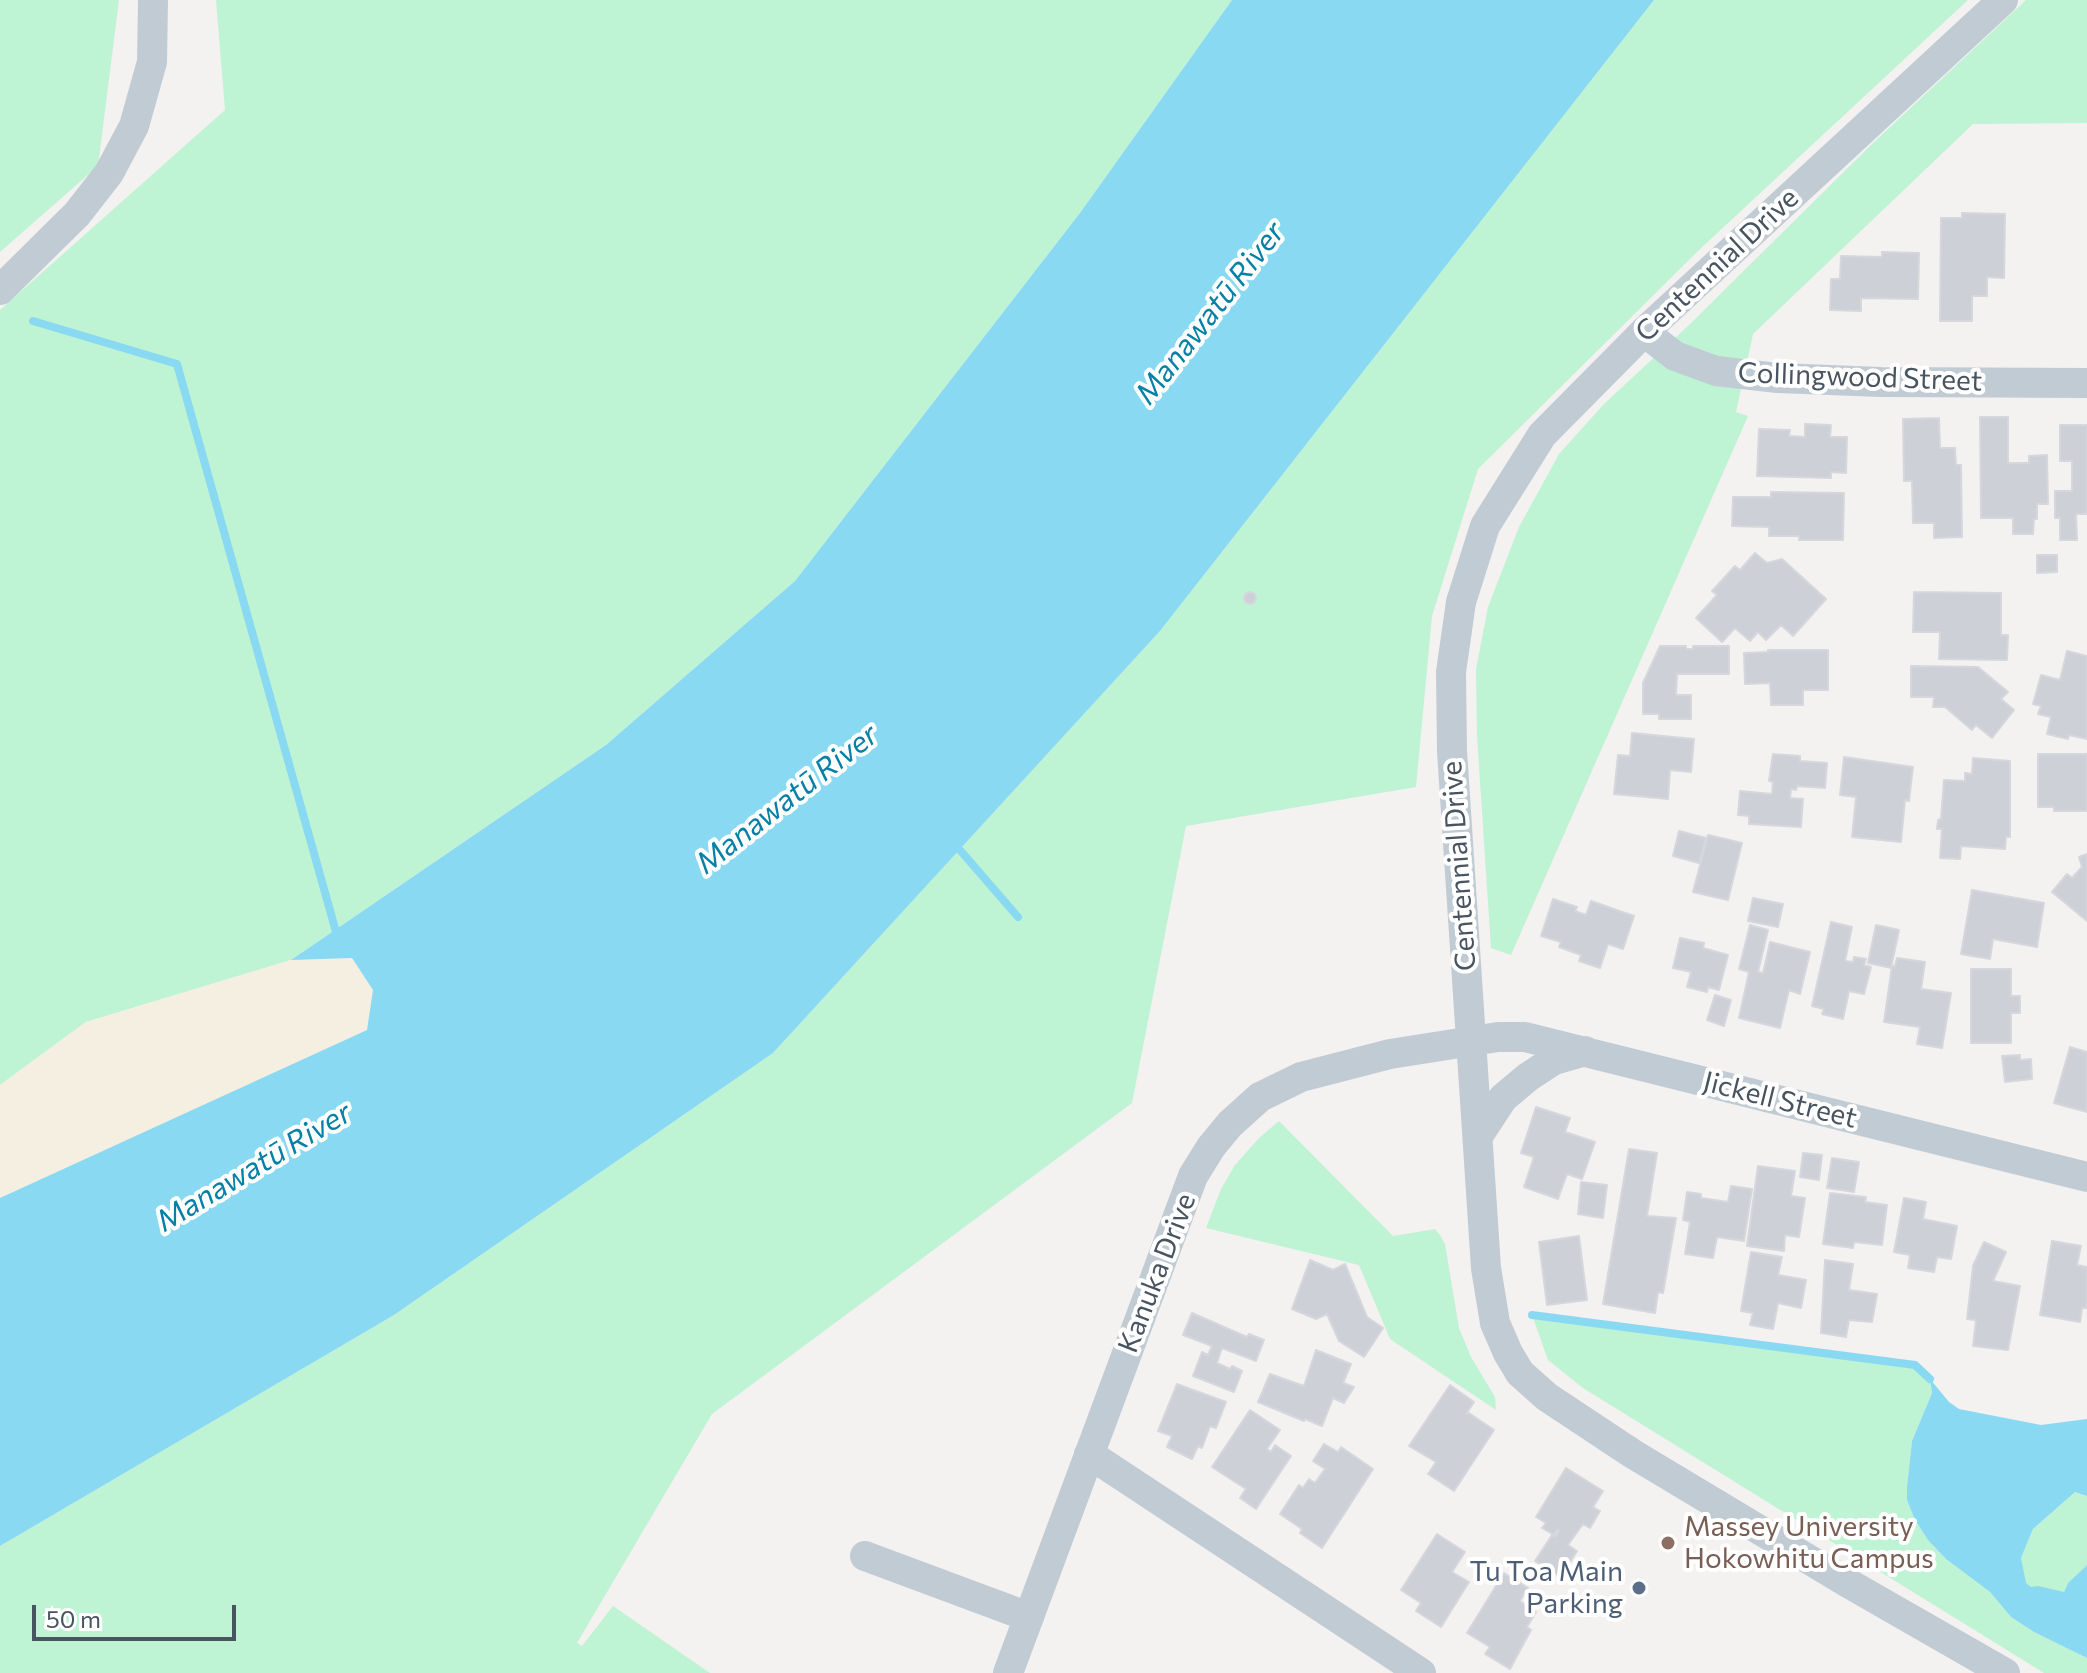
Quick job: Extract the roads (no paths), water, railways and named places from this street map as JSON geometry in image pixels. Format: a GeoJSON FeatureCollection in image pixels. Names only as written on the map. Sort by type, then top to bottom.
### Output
{"type":"FeatureCollection","features":[{"type":"Feature","properties":{"kind":"street"},"geometry":{"type":"LineString","coordinates":[[0,290],[77,214],[109,173],[134,126],[152,62],[153,0]]}},
{"type":"Feature","properties":{"kind":"street","name":"Centennial Drive"},"geometry":{"type":"LineString","coordinates":[[2003,0],[1644,332],[1542,435],[1485,526],[1461,602],[1451,672],[1452,751],[1486,1268],[1495,1323],[1508,1353],[1520,1373],[1547,1397],[1633,1454],[2005,1673]]}},
{"type":"Feature","properties":{"kind":"street","name":"Collingwood Street"},"geometry":{"type":"LineString","coordinates":[[1644,332],[1675,356],[1716,371],[1778,378],[1881,382],[2087,383]]}},
{"type":"Feature","properties":{"kind":"street","name":"Jickell Street"},"geometry":{"type":"LineString","coordinates":[[1472,1042],[1498,1037],[1525,1037],[2087,1177]]}},
{"type":"Feature","properties":{"kind":"street","name":"Kanuka Drive"},"geometry":{"type":"LineString","coordinates":[[1008,1673],[1193,1176],[1211,1147],[1230,1124],[1260,1097],[1301,1077],[1390,1054],[1472,1042]]}},
{"type":"Feature","properties":{"kind":"street"},"geometry":{"type":"LineString","coordinates":[[1478,1136],[1503,1098],[1528,1077],[1554,1060],[1585,1051]]}},
{"type":"Feature","properties":{"kind":"street"},"geometry":{"type":"LineString","coordinates":[[1089,1454],[1421,1673]]}},
{"type":"Feature","properties":{"kind":"street"},"geometry":{"type":"LineString","coordinates":[[865,1556],[1029,1617]]}},
{"type":"Feature","properties":{"kind":"water","name":"Manawatū River"},"geometry":{"type":"Polygon","coordinates":[[[1232,0],[1654,0],[1160,631],[773,1053],[394,1315],[0,1546],[0,1198],[367,1030],[373,990],[352,958],[291,960],[606,745],[795,581],[1080,213],[1232,0]]]}},
{"type":"Feature","properties":{"kind":"water"},"geometry":{"type":"Polygon","coordinates":[[[1930,1379],[1959,1409],[2041,1425],[2087,1419],[2087,1496],[2075,1492],[2033,1529],[2021,1558],[2026,1583],[2031,1587],[2064,1592],[2068,1583],[2087,1565],[2087,1658],[2011,1617],[1990,1592],[1946,1559],[1915,1520],[1907,1500],[1907,1487],[1912,1441],[1932,1393],[1930,1379]]]}},
{"type":"Feature","properties":{"kind":"waterway"},"geometry":{"type":"LineString","coordinates":[[33,321],[177,364],[338,939]]}},
{"type":"Feature","properties":{"kind":"waterway"},"geometry":{"type":"LineString","coordinates":[[953,842],[1018,917]]}},
{"type":"Feature","properties":{"kind":"waterway"},"geometry":{"type":"LineString","coordinates":[[1532,1315],[1915,1365],[1930,1379]]}},
{"type":"Feature","properties":{"kind":"place","name":"Massey University Hokowhitu Campus"},"geometry":{"type":"Point","coordinates":[1668,1543]}},
{"type":"Feature","properties":{"kind":"place","name":"Tu Toa Main Parking"},"geometry":{"type":"Point","coordinates":[1639,1588]}}]}
